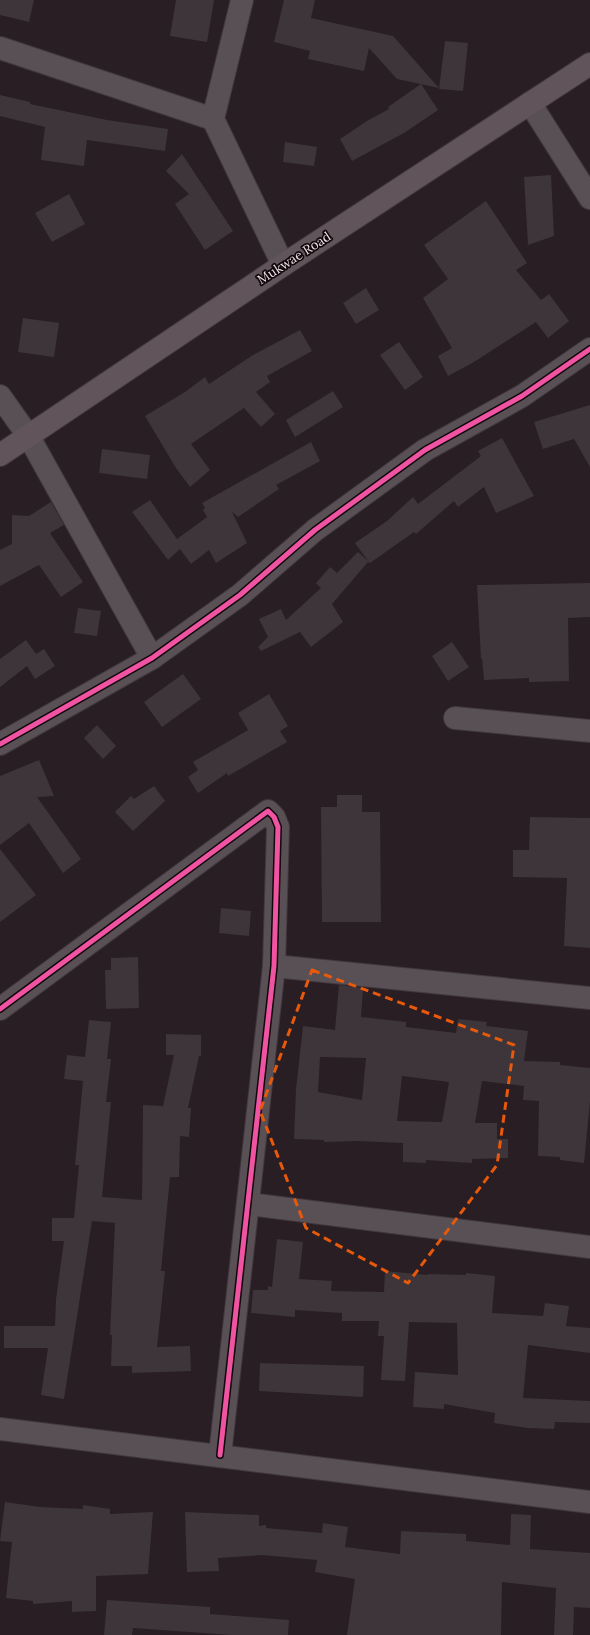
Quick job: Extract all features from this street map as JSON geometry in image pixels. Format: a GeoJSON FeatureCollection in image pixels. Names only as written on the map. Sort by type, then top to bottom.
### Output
{"type":"FeatureCollection","features":[{"type":"Feature","properties":{"kind":"street"},"geometry":{"type":"LineString","coordinates":[[242,0],[213,119],[283,265]]}},
{"type":"Feature","properties":{"kind":"street"},"geometry":{"type":"LineString","coordinates":[[0,48],[213,119]]}},
{"type":"Feature","properties":{"kind":"street","name":"Mukwae Road"},"geometry":{"type":"LineString","coordinates":[[0,455],[29,437],[283,265],[590,64]]}},
{"type":"Feature","properties":{"kind":"street"},"geometry":{"type":"LineString","coordinates":[[530,103],[590,198]]}},
{"type":"Feature","properties":{"kind":"street"},"geometry":{"type":"LineString","coordinates":[[0,744],[152,658],[240,595],[315,530],[425,450],[522,396],[590,349]]}},
{"type":"Feature","properties":{"kind":"street"},"geometry":{"type":"LineString","coordinates":[[0,396],[29,437],[152,658]]}},
{"type":"Feature","properties":{"kind":"street"},"geometry":{"type":"LineString","coordinates":[[455,718],[590,731]]}},
{"type":"Feature","properties":{"kind":"street"},"geometry":{"type":"LineString","coordinates":[[0,1009],[268,811],[274,816],[278,827],[274,966],[249,1204],[220,1455]]}},
{"type":"Feature","properties":{"kind":"street"},"geometry":{"type":"LineString","coordinates":[[274,966],[590,998]]}},
{"type":"Feature","properties":{"kind":"street"},"geometry":{"type":"LineString","coordinates":[[249,1204],[590,1246]]}},
{"type":"Feature","properties":{"kind":"street"},"geometry":{"type":"LineString","coordinates":[[0,1429],[220,1455],[590,1502]]}},
{"type":"Feature","properties":{"kind":"highlighted area"},"geometry":{"type":"Polygon","coordinates":[[[312,970],[514,1045],[497,1165],[408,1283],[306,1228],[260,1111],[312,970]]]}},
{"type":"Feature","properties":{"kind":"building"},"geometry":{"type":"Polygon","coordinates":[[[0,0],[34,0],[29,22],[0,15],[0,0]]]}},
{"type":"Feature","properties":{"kind":"building"},"geometry":{"type":"Polygon","coordinates":[[[176,0],[214,0],[207,42],[170,36],[176,0]]]}},
{"type":"Feature","properties":{"kind":"building"},"geometry":{"type":"Polygon","coordinates":[[[284,0],[315,0],[311,18],[393,36],[439,88],[397,79],[369,48],[364,71],[308,59],[310,51],[274,42],[284,0]]]}},
{"type":"Feature","properties":{"kind":"building"},"geometry":{"type":"Polygon","coordinates":[[[445,41],[468,43],[463,91],[439,89],[445,41]]]}},
{"type":"Feature","properties":{"kind":"building"},"geometry":{"type":"Polygon","coordinates":[[[421,84],[438,110],[404,133],[352,161],[340,139],[367,121],[389,109],[388,107],[421,84]]]}},
{"type":"Feature","properties":{"kind":"building"},"geometry":{"type":"Polygon","coordinates":[[[0,95],[30,102],[30,104],[107,120],[168,129],[165,151],[87,140],[84,166],[41,160],[45,127],[0,116],[0,95]]]}},
{"type":"Feature","properties":{"kind":"building"},"geometry":{"type":"Polygon","coordinates":[[[285,142],[317,147],[314,166],[283,162],[285,142]]]}},
{"type":"Feature","properties":{"kind":"building"},"geometry":{"type":"Polygon","coordinates":[[[182,154],[233,231],[205,250],[175,204],[189,194],[166,171],[182,154]]]}},
{"type":"Feature","properties":{"kind":"building"},"geometry":{"type":"Polygon","coordinates":[[[551,175],[554,236],[528,245],[524,177],[551,175]]]}},
{"type":"Feature","properties":{"kind":"building"},"geometry":{"type":"Polygon","coordinates":[[[69,194],[85,224],[52,242],[35,213],[69,194]]]}},
{"type":"Feature","properties":{"kind":"building"},"geometry":{"type":"Polygon","coordinates":[[[486,201],[527,263],[516,270],[541,300],[549,294],[569,321],[548,338],[536,322],[474,362],[448,376],[438,356],[452,348],[423,298],[448,279],[424,245],[486,201]]]}},
{"type":"Feature","properties":{"kind":"building"},"geometry":{"type":"Polygon","coordinates":[[[366,288],[379,310],[356,324],[343,303],[366,288]]]}},
{"type":"Feature","properties":{"kind":"building"},"geometry":{"type":"Polygon","coordinates":[[[23,318],[59,323],[54,357],[18,352],[23,318]]]}},
{"type":"Feature","properties":{"kind":"building"},"geometry":{"type":"Polygon","coordinates":[[[300,330],[312,351],[267,376],[270,382],[256,392],[275,414],[261,427],[244,408],[191,444],[210,470],[190,487],[176,468],[145,416],[185,392],[205,377],[209,384],[253,355],[300,330]]]}},
{"type":"Feature","properties":{"kind":"building"},"geometry":{"type":"Polygon","coordinates":[[[399,342],[423,377],[405,390],[380,355],[399,342]]]}},
{"type":"Feature","properties":{"kind":"building"},"geometry":{"type":"Polygon","coordinates":[[[333,391],[343,407],[295,437],[286,420],[333,391]]]}},
{"type":"Feature","properties":{"kind":"building"},"geometry":{"type":"Polygon","coordinates":[[[590,405],[590,467],[574,439],[543,449],[534,422],[590,405]]]}},
{"type":"Feature","properties":{"kind":"building"},"geometry":{"type":"Polygon","coordinates":[[[502,438],[534,496],[496,513],[484,487],[458,507],[454,501],[416,534],[414,532],[370,563],[368,562],[332,604],[343,622],[311,647],[300,632],[261,651],[258,647],[268,637],[259,619],[281,609],[286,620],[321,588],[316,583],[330,567],[337,573],[358,552],[368,561],[355,543],[387,521],[413,497],[418,504],[481,456],[478,451],[502,438]]]}},
{"type":"Feature","properties":{"kind":"building"},"geometry":{"type":"Polygon","coordinates":[[[311,442],[320,461],[276,485],[279,489],[238,517],[232,512],[247,543],[216,563],[209,550],[191,564],[180,549],[168,560],[132,512],[150,500],[177,539],[207,517],[203,510],[205,508],[202,503],[311,442]]]}},
{"type":"Feature","properties":{"kind":"building"},"geometry":{"type":"Polygon","coordinates":[[[102,449],[150,455],[147,479],[99,473],[102,449]]]}},
{"type":"Feature","properties":{"kind":"building"},"geometry":{"type":"Polygon","coordinates":[[[51,502],[64,525],[50,533],[83,582],[61,597],[39,565],[0,586],[0,550],[12,544],[12,515],[29,516],[51,502]]]}},
{"type":"Feature","properties":{"kind":"building"},"geometry":{"type":"Polygon","coordinates":[[[590,583],[590,617],[568,618],[569,681],[529,682],[529,678],[484,680],[482,658],[481,659],[477,585],[590,583]]]}},
{"type":"Feature","properties":{"kind":"building"},"geometry":{"type":"Polygon","coordinates":[[[78,608],[101,611],[97,636],[74,633],[78,608]]]}},
{"type":"Feature","properties":{"kind":"building"},"geometry":{"type":"Polygon","coordinates":[[[26,640],[36,654],[44,649],[55,666],[35,679],[27,666],[0,687],[0,659],[26,640]]]}},
{"type":"Feature","properties":{"kind":"building"},"geometry":{"type":"Polygon","coordinates":[[[452,642],[469,667],[448,681],[432,656],[452,642]]]}},
{"type":"Feature","properties":{"kind":"building"},"geometry":{"type":"Polygon","coordinates":[[[183,674],[201,699],[162,727],[144,702],[183,674]]]}},
{"type":"Feature","properties":{"kind":"building"},"geometry":{"type":"Polygon","coordinates":[[[269,694],[288,726],[280,731],[287,742],[228,776],[227,773],[198,793],[188,777],[198,770],[193,762],[248,730],[238,713],[269,694]]]}},
{"type":"Feature","properties":{"kind":"building"},"geometry":{"type":"Polygon","coordinates":[[[97,725],[116,746],[103,759],[84,738],[97,725]]]}},
{"type":"Feature","properties":{"kind":"building"},"geometry":{"type":"Polygon","coordinates":[[[39,760],[54,796],[37,797],[81,859],[63,873],[29,823],[0,845],[0,776],[39,760]]]}},
{"type":"Feature","properties":{"kind":"building"},"geometry":{"type":"Polygon","coordinates":[[[154,786],[165,801],[133,831],[115,812],[131,796],[134,799],[154,786]]]}},
{"type":"Feature","properties":{"kind":"building"},"geometry":{"type":"Polygon","coordinates":[[[337,795],[362,795],[362,812],[380,812],[381,922],[322,922],[321,807],[337,807],[337,795]]]}},
{"type":"Feature","properties":{"kind":"building"},"geometry":{"type":"Polygon","coordinates":[[[530,817],[590,818],[590,948],[564,946],[567,878],[513,877],[513,850],[529,850],[530,817]]]}},
{"type":"Feature","properties":{"kind":"building"},"geometry":{"type":"Polygon","coordinates":[[[0,849],[36,895],[0,922],[0,849]]]}},
{"type":"Feature","properties":{"kind":"building"},"geometry":{"type":"Polygon","coordinates":[[[221,908],[251,911],[249,936],[219,933],[221,908]]]}},
{"type":"Feature","properties":{"kind":"building"},"geometry":{"type":"Polygon","coordinates":[[[138,957],[139,1008],[106,1009],[105,970],[111,970],[111,958],[138,957]]]}},
{"type":"Feature","properties":{"kind":"building"},"geometry":{"type":"Polygon","coordinates":[[[339,985],[363,988],[361,1017],[406,1022],[406,1027],[456,1033],[458,1019],[487,1022],[486,1026],[528,1031],[524,1061],[560,1062],[560,1065],[590,1068],[590,1101],[584,1163],[560,1160],[560,1157],[538,1156],[539,1101],[523,1100],[524,1086],[482,1081],[475,1123],[497,1123],[497,1139],[508,1139],[508,1158],[472,1159],[472,1163],[426,1160],[426,1163],[403,1162],[403,1143],[358,1141],[324,1142],[324,1140],[294,1139],[296,1089],[303,1026],[335,1030],[339,985]],[[320,1057],[318,1092],[362,1100],[366,1058],[320,1057]],[[402,1076],[397,1121],[442,1122],[449,1082],[402,1076]]]}},
{"type":"Feature","properties":{"kind":"building"},"geometry":{"type":"Polygon","coordinates":[[[89,1020],[111,1022],[107,1059],[111,1059],[106,1102],[111,1102],[102,1197],[142,1200],[143,1105],[163,1106],[174,1055],[166,1055],[166,1034],[201,1035],[201,1056],[199,1056],[188,1108],[191,1108],[189,1137],[180,1136],[179,1177],[170,1177],[161,1271],[165,1271],[157,1347],[190,1346],[191,1371],[132,1373],[132,1366],[111,1366],[112,1335],[110,1335],[115,1223],[92,1221],[64,1399],[41,1395],[48,1348],[4,1348],[4,1326],[55,1326],[56,1299],[64,1241],[52,1241],[52,1218],[74,1218],[79,1165],[75,1165],[83,1081],[64,1079],[67,1055],[85,1057],[89,1020]]]}},
{"type":"Feature","properties":{"kind":"building"},"geometry":{"type":"Polygon","coordinates":[[[277,1239],[303,1242],[299,1279],[332,1281],[331,1291],[384,1292],[385,1271],[428,1275],[466,1275],[466,1273],[495,1276],[492,1313],[543,1316],[545,1303],[569,1306],[566,1326],[590,1328],[590,1353],[528,1345],[523,1398],[590,1401],[590,1423],[555,1422],[554,1429],[527,1428],[494,1423],[495,1413],[444,1404],[444,1409],[413,1407],[415,1372],[458,1375],[457,1323],[409,1322],[405,1381],[381,1380],[384,1336],[378,1336],[379,1321],[342,1321],[342,1313],[295,1310],[295,1317],[251,1313],[253,1290],[268,1290],[268,1286],[272,1287],[277,1239]]]}},
{"type":"Feature","properties":{"kind":"building"},"geometry":{"type":"Polygon","coordinates":[[[260,1363],[364,1366],[363,1397],[259,1391],[260,1363]]]}},
{"type":"Feature","properties":{"kind":"building"},"geometry":{"type":"Polygon","coordinates":[[[5,1502],[40,1507],[83,1509],[83,1505],[110,1509],[110,1514],[153,1512],[148,1574],[96,1576],[96,1611],[72,1612],[72,1601],[33,1604],[33,1601],[6,1598],[12,1542],[0,1541],[5,1502]]]}},
{"type":"Feature","properties":{"kind":"building"},"geometry":{"type":"Polygon","coordinates":[[[185,1512],[259,1515],[259,1526],[266,1525],[266,1528],[322,1533],[323,1523],[348,1527],[345,1547],[400,1554],[401,1531],[466,1534],[466,1541],[510,1545],[511,1514],[531,1515],[530,1549],[590,1553],[590,1608],[574,1607],[573,1635],[554,1635],[556,1588],[502,1582],[501,1635],[347,1635],[355,1579],[315,1572],[317,1560],[262,1555],[218,1558],[219,1571],[187,1572],[185,1512]]]}},
{"type":"Feature","properties":{"kind":"building"},"geometry":{"type":"Polygon","coordinates":[[[107,1600],[210,1607],[210,1614],[289,1620],[288,1635],[231,1635],[133,1628],[132,1635],[104,1635],[107,1600]]]}},
{"type":"Feature","properties":{"kind":"cycle path"},"geometry":{"type":"LineString","coordinates":[[0,744],[152,658],[240,595],[315,530],[425,450],[522,396],[590,349]]}},
{"type":"Feature","properties":{"kind":"cycle path"},"geometry":{"type":"LineString","coordinates":[[0,1009],[268,811],[274,817],[278,827],[274,966],[220,1455]]}}]}
